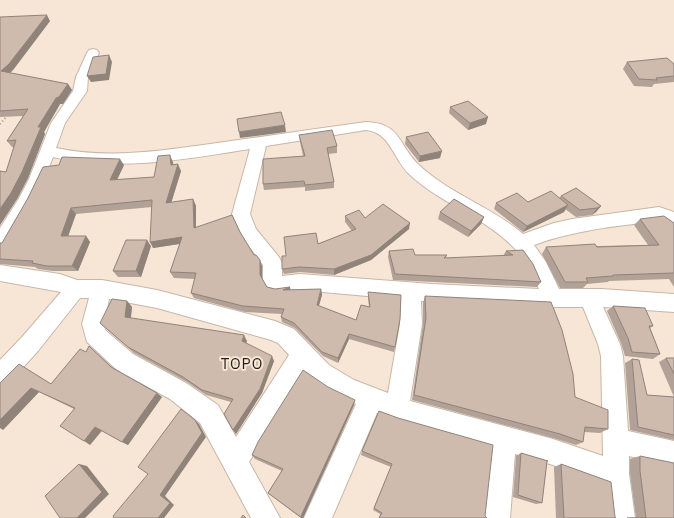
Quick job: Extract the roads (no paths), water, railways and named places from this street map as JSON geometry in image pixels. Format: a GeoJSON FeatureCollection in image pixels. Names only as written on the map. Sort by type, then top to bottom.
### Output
{"type":"FeatureCollection","features":[{"type":"Feature","properties":{"kind":"street"},"geometry":{"type":"LineString","coordinates":[[0,243],[25,203],[37,179],[58,123],[80,90],[82,77],[93,53]]}},
{"type":"Feature","properties":{"kind":"street"},"geometry":{"type":"LineString","coordinates":[[48,151],[86,157],[124,158],[163,156],[259,143],[351,128],[377,126],[383,128],[395,142],[412,169],[428,181],[508,230],[521,242],[536,261],[553,298]]}},
{"type":"Feature","properties":{"kind":"street"},"geometry":{"type":"LineString","coordinates":[[259,143],[241,214],[249,233],[272,263],[273,284],[276,285],[300,282],[411,291],[674,303]]}},
{"type":"Feature","properties":{"kind":"street"},"geometry":{"type":"LineString","coordinates":[[521,242],[554,230],[572,226],[659,214],[666,215],[674,223]]}},
{"type":"Feature","properties":{"kind":"street"},"geometry":{"type":"LineString","coordinates":[[0,272],[60,282],[75,289],[102,289],[157,299],[275,331],[286,336],[321,373],[330,380],[346,388],[397,409],[553,452],[616,474]]}},
{"type":"Feature","properties":{"kind":"street"},"geometry":{"type":"LineString","coordinates":[[0,376],[30,344],[75,289]]}},
{"type":"Feature","properties":{"kind":"street"},"geometry":{"type":"LineString","coordinates":[[102,289],[93,324],[95,335],[125,362],[178,391],[209,414],[266,518]]}},
{"type":"Feature","properties":{"kind":"street"},"geometry":{"type":"LineString","coordinates":[[397,409],[411,324],[411,291]]}},
{"type":"Feature","properties":{"kind":"street"},"geometry":{"type":"LineString","coordinates":[[588,298],[609,344],[612,356],[616,474],[621,518]]}},
{"type":"Feature","properties":{"kind":"street"},"geometry":{"type":"LineString","coordinates":[[235,460],[303,354]]}},
{"type":"Feature","properties":{"kind":"street"},"geometry":{"type":"LineString","coordinates":[[318,518],[371,398]]}},
{"type":"Feature","properties":{"kind":"street"},"geometry":{"type":"LineString","coordinates":[[496,518],[504,438]]}},
{"type":"Feature","properties":{"kind":"street"},"geometry":{"type":"LineString","coordinates":[[616,441],[674,454]]}},
{"type":"Feature","properties":{"kind":"district","name":"TOPO"},"geometry":{"type":"Point","coordinates":[242,363]}}]}
